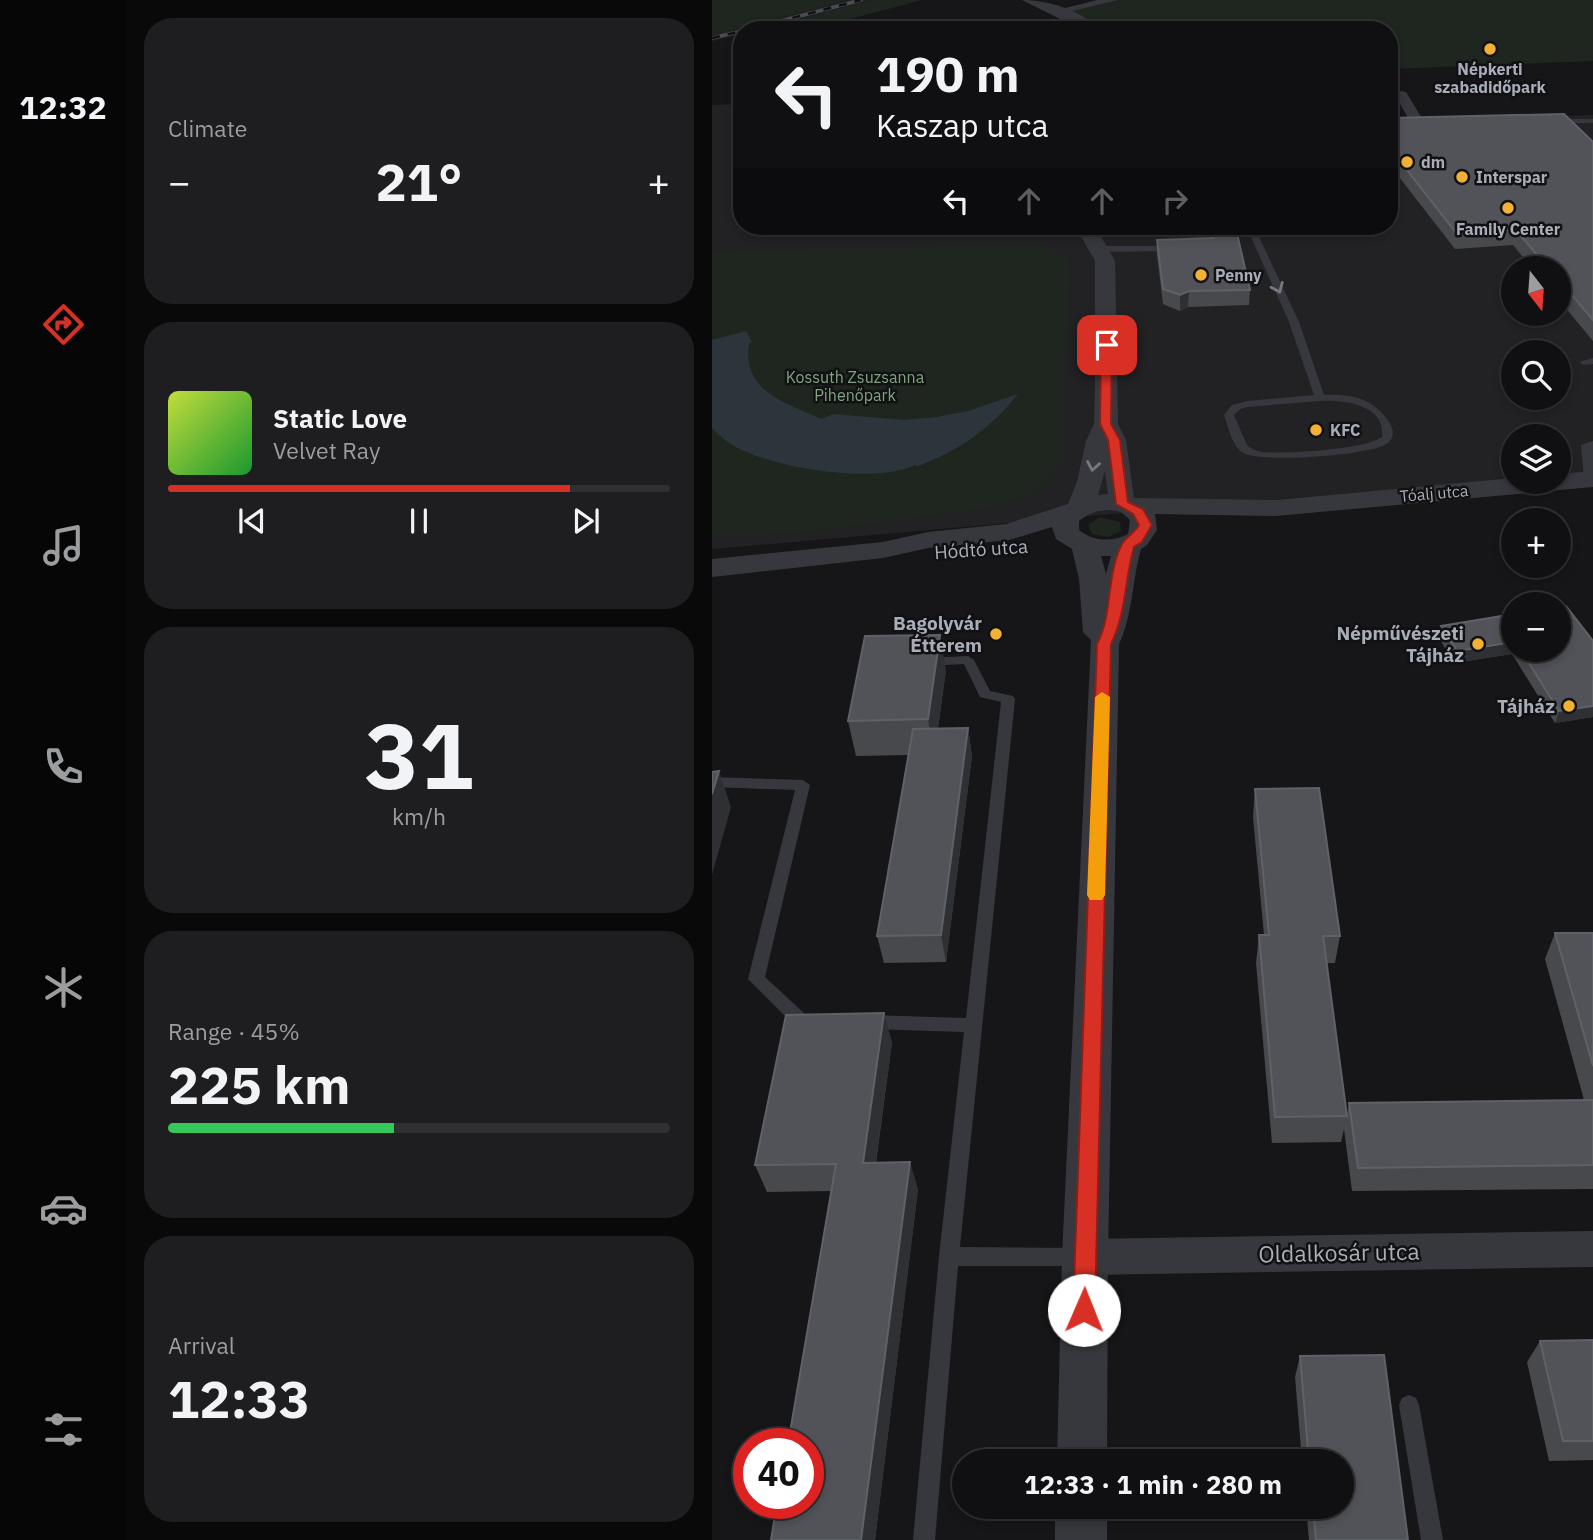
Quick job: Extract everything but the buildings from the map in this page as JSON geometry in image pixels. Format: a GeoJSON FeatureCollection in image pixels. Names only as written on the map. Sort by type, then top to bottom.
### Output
{"type":"FeatureCollection","features":[{"type":"Feature","properties":{"kind":"street"},"geometry":{"type":"LineString","coordinates":[[1029,0],[1060,11],[1077,21]]}},
{"type":"Feature","properties":{"kind":"street"},"geometry":{"type":"LineString","coordinates":[[1060,11],[1113,0]]}},
{"type":"Feature","properties":{"kind":"street"},"geometry":{"type":"LineString","coordinates":[[1401,94],[1420,125]]}},
{"type":"Feature","properties":{"kind":"street"},"geometry":{"type":"LineString","coordinates":[[1075,510],[1100,502],[1126,505],[1144,518],[1143,533],[1132,542],[1103,549],[1082,545],[1066,533],[1066,519],[1075,510],[1091,482],[1098,441],[1106,424],[1105,261],[1090,235]]}},
{"type":"Feature","properties":{"kind":"street"},"geometry":{"type":"LineString","coordinates":[[1106,424],[1114,440],[1126,505]]}},
{"type":"Feature","properties":{"kind":"street","name":"Tóalj utca"},"geometry":{"type":"LineString","coordinates":[[1132,542],[1172,529],[1276,508],[1591,479]]}},
{"type":"Feature","properties":{"kind":"street","name":"Tóalj utca"},"geometry":{"type":"LineString","coordinates":[[1126,505],[1276,508]]}},
{"type":"Feature","properties":{"kind":"street","name":"Hódtó utca"},"geometry":{"type":"LineString","coordinates":[[712,568],[883,550],[928,540],[1009,532],[1075,510]]}},
{"type":"Feature","properties":{"kind":"street"},"geometry":{"type":"LineString","coordinates":[[1082,1449],[1085,1257],[1104,644],[1112,628],[1119,577],[1132,542]]}},
{"type":"Feature","properties":{"kind":"street"},"geometry":{"type":"LineString","coordinates":[[1082,545],[1093,579],[1097,630],[1104,644]]}},
{"type":"Feature","properties":{"kind":"street","name":"Hódtó utca"},"geometry":{"type":"LineString","coordinates":[[883,550],[906,554],[1082,545]]}},
{"type":"Feature","properties":{"kind":"street","name":"Oldalkosár utca"},"geometry":{"type":"LineString","coordinates":[[1085,1257],[1593,1249]]}},
{"type":"Feature","properties":{"kind":"street"},"geometry":{"type":"LineString","coordinates":[[1081,1519],[1081,1540]]}},
{"type":"Feature","properties":{"kind":"lane"},"geometry":{"type":"LineString","coordinates":[[1538,121],[1593,121]]}},
{"type":"Feature","properties":{"kind":"lane"},"geometry":{"type":"LineString","coordinates":[[1254,235],[1294,322],[1320,398]]}},
{"type":"Feature","properties":{"kind":"lane"},"geometry":{"type":"LineString","coordinates":[[1098,250],[1179,249]]}},
{"type":"Feature","properties":{"kind":"lane"},"geometry":{"type":"LineString","coordinates":[[1320,398],[1351,399],[1375,408],[1388,430],[1388,437],[1382,443],[1364,448],[1262,455],[1242,447],[1229,415],[1236,407],[1247,404],[1320,398]]}},
{"type":"Feature","properties":{"kind":"lane"},"geometry":{"type":"LineString","coordinates":[[1591,479],[1586,445],[1593,444]]}},
{"type":"Feature","properties":{"kind":"lane"},"geometry":{"type":"LineString","coordinates":[[908,662],[968,660],[985,694],[1008,699],[949,1256],[924,1540]]}},
{"type":"Feature","properties":{"kind":"lane"},"geometry":{"type":"LineString","coordinates":[[712,782],[803,785],[756,979],[801,1021],[828,1021]]}},
{"type":"Feature","properties":{"kind":"lane"},"geometry":{"type":"LineString","coordinates":[[854,1022],[973,1025]]}},
{"type":"Feature","properties":{"kind":"lane"},"geometry":{"type":"LineString","coordinates":[[949,1256],[1085,1257]]}},
{"type":"Feature","properties":{"kind":"lane"},"geometry":{"type":"LineString","coordinates":[[1409,1405],[1432,1540]]}},
{"type":"Feature","properties":{"kind":"shaded area"},"geometry":{"type":"Polygon","coordinates":[[[849,0],[872,0],[792,21],[767,21],[849,0]]]}},
{"type":"Feature","properties":{"kind":"shaded area"},"geometry":{"type":"Polygon","coordinates":[[[733,30],[733,36],[712,41],[712,35],[733,30]]]}},
{"type":"Feature","properties":{"kind":"shaded area"},"geometry":{"type":"Polygon","coordinates":[[[733,104],[733,235],[1398,235],[1398,121],[1593,115],[1593,472],[1571,474],[1571,424],[1501,424],[1501,480],[712,549],[712,105],[733,104]]]}},
{"type":"Feature","properties":{"kind":"shaded area"},"geometry":{"type":"Polygon","coordinates":[[[746,331],[752,342],[749,344],[749,360],[752,374],[759,384],[781,400],[821,419],[834,414],[904,420],[937,417],[968,411],[1018,394],[985,428],[961,446],[918,466],[874,474],[820,471],[793,466],[746,452],[729,443],[712,428],[712,340],[746,331]]]}},
{"type":"Feature","properties":{"kind":"green space"},"geometry":{"type":"Polygon","coordinates":[[[712,0],[849,0],[767,21],[733,21],[733,30],[712,35],[712,0]]]}},
{"type":"Feature","properties":{"kind":"green space"},"geometry":{"type":"Polygon","coordinates":[[[872,0],[922,0],[843,21],[792,21],[872,0]]]}},
{"type":"Feature","properties":{"kind":"green space"},"geometry":{"type":"Polygon","coordinates":[[[1113,0],[1593,0],[1593,61],[1398,69],[1398,21],[1077,21],[1060,11],[1113,0]]]}},
{"type":"Feature","properties":{"kind":"green space","name":"Kossuth Zsuzsanna Pihenőpark"},"geometry":{"type":"Polygon","coordinates":[[[1044,243],[1056,255],[1068,255],[1070,270],[1064,358],[1064,459],[1043,487],[1029,495],[989,508],[802,533],[712,536],[712,252],[1044,243]]]}},
{"type":"Feature","properties":{"kind":"green space"},"geometry":{"type":"Polygon","coordinates":[[[1100,517],[1120,522],[1121,531],[1108,537],[1092,534],[1088,525],[1100,517]]]}},
{"type":"Feature","properties":{"kind":"railway"},"geometry":{"type":"LineString","coordinates":[[780,21],[861,0]]}},
{"type":"Feature","properties":{"kind":"railway"},"geometry":{"type":"LineString","coordinates":[[712,38],[733,33]]}},
{"type":"Feature","properties":{"kind":"slow traffic"},"geometry":{"type":"LineString","coordinates":[[1096,895],[1102,697]]}},
{"type":"Feature","properties":{"kind":"place","name":"Népkerti szabadidőpark"},"geometry":{"type":"Point","coordinates":[1490,49]}},
{"type":"Feature","properties":{"kind":"place","name":"dm"},"geometry":{"type":"Point","coordinates":[1407,162]}},
{"type":"Feature","properties":{"kind":"place","name":"Interspar"},"geometry":{"type":"Point","coordinates":[1462,177]}},
{"type":"Feature","properties":{"kind":"place","name":"Family Center"},"geometry":{"type":"Point","coordinates":[1508,208]}},
{"type":"Feature","properties":{"kind":"place","name":"Penny"},"geometry":{"type":"Point","coordinates":[1201,275]}},
{"type":"Feature","properties":{"kind":"place","name":"KFC"},"geometry":{"type":"Point","coordinates":[1316,430]}},
{"type":"Feature","properties":{"kind":"place","name":"Bagolyvár Étterem"},"geometry":{"type":"Point","coordinates":[996,634]}},
{"type":"Feature","properties":{"kind":"place","name":"Népművészeti Tájház"},"geometry":{"type":"Point","coordinates":[1478,644]}},
{"type":"Feature","properties":{"kind":"place","name":"Tájház"},"geometry":{"type":"Point","coordinates":[1569,706]}},
{"type":"Feature","properties":{"kind":"route"},"geometry":{"type":"LineString","coordinates":[[1084,1310],[1104,644],[1112,628],[1119,577],[1128,545],[1143,533],[1145,525],[1144,518],[1138,512],[1122,504],[1114,440],[1106,424],[1107,345]]}}]}
